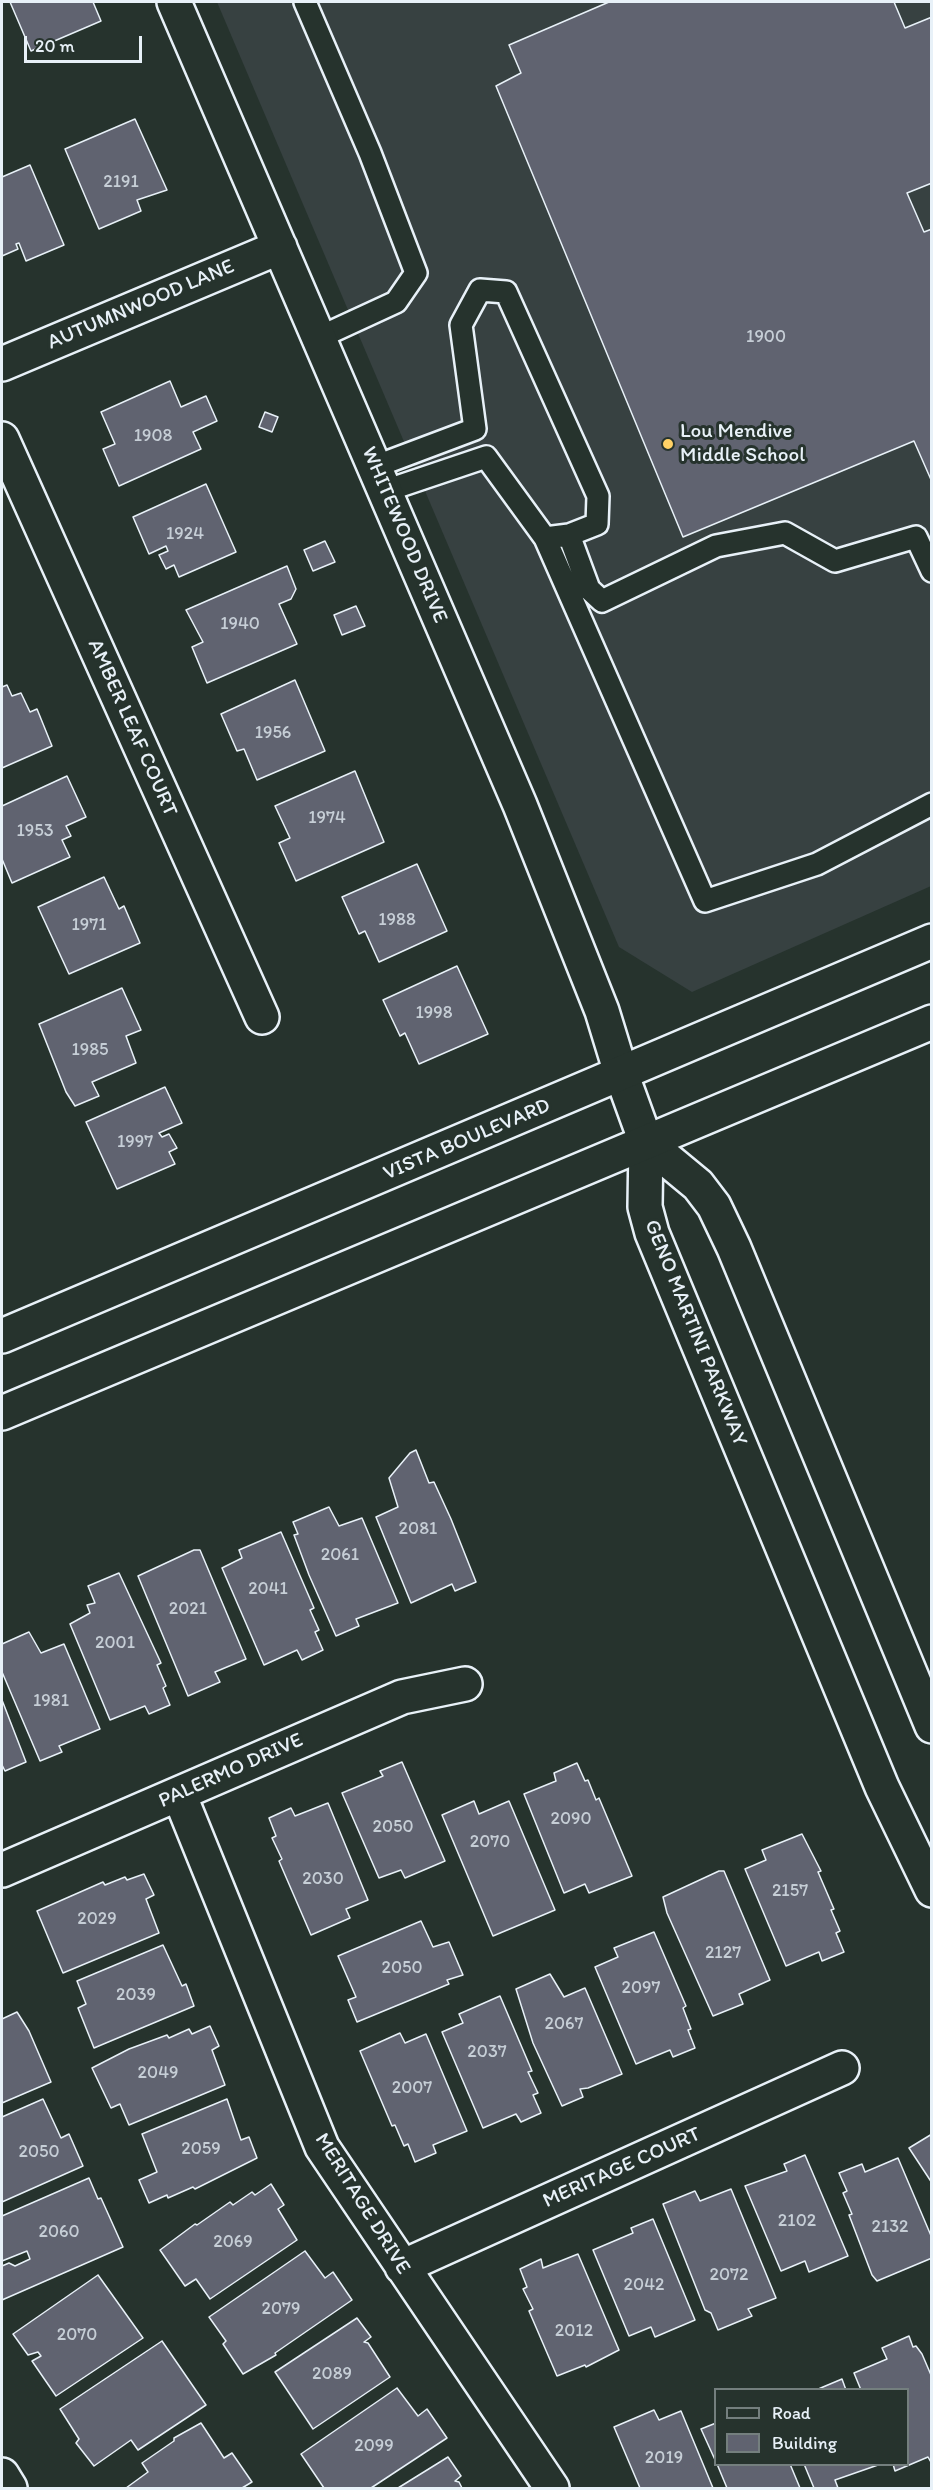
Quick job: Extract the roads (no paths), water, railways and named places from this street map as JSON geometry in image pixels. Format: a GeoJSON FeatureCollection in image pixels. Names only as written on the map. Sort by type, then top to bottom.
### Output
{"type":"FeatureCollection","features":[{"type":"Feature","properties":{"kind":"street","name":"WHITEWOOD DRIVE"},"geometry":{"type":"LineString","coordinates":[[174,2],[520,805],[602,1011],[646,1142]]}},
{"type":"Feature","properties":{"kind":"street","name":"AUTUMNWOOD LANE"},"geometry":{"type":"LineString","coordinates":[[2,364],[280,247]]}},
{"type":"Feature","properties":{"kind":"street","name":"AMBER LEAF COURT"},"geometry":{"type":"LineString","coordinates":[[2,439],[262,1017]]}},
{"type":"Feature","properties":{"kind":"street","name":"VISTA BOULEVARD"},"geometry":{"type":"LineString","coordinates":[[2,1336],[932,941]]}},
{"type":"Feature","properties":{"kind":"street"},"geometry":{"type":"LineString","coordinates":[[2,1413],[932,1022]]}},
{"type":"Feature","properties":{"kind":"street"},"geometry":{"type":"LineString","coordinates":[[646,1142],[673,1168],[698,1185],[714,1206],[735,1248],[932,1726]]}},
{"type":"Feature","properties":{"kind":"street","name":"GENO MARTINI PARKWAY"},"geometry":{"type":"LineString","coordinates":[[646,1142],[645,1207],[652,1233],[882,1787],[932,1890]]}},
{"type":"Feature","properties":{"kind":"street","name":"PALERMO DRIVE"},"geometry":{"type":"LineString","coordinates":[[2,1870],[402,1697],[465,1684]]}},
{"type":"Feature","properties":{"kind":"street","name":"MERITAGE DRIVE"},"geometry":{"type":"LineString","coordinates":[[179,1794],[322,2146],[552,2488]]}},
{"type":"Feature","properties":{"kind":"street","name":"MERITAGE COURT"},"geometry":{"type":"LineString","coordinates":[[402,2267],[842,2068]]}},
{"type":"Feature","properties":{"kind":"street"},"geometry":{"type":"LineString","coordinates":[[2,2475],[10,2488]]}},
{"type":"Feature","properties":{"kind":"lane"},"geometry":{"type":"LineString","coordinates":[[305,2],[370,153],[416,273],[396,302],[318,338]]}},
{"type":"Feature","properties":{"kind":"lane"},"geometry":{"type":"LineString","coordinates":[[545,538],[569,535],[597,524],[598,496],[506,292],[480,290],[460,325],[475,429],[486,457],[545,538],[705,901],[817,864],[932,804]]}},
{"type":"Feature","properties":{"kind":"lane"},"geometry":{"type":"LineString","coordinates":[[380,479],[475,429]]}},
{"type":"Feature","properties":{"kind":"lane"},"geometry":{"type":"LineString","coordinates":[[380,479],[486,457]]}},
{"type":"Feature","properties":{"kind":"lane"},"geometry":{"type":"LineString","coordinates":[[569,535],[589,588],[602,601],[716,546],[784,533],[835,561],[916,537],[932,571]]}},
{"type":"Feature","properties":{"kind":"place","name":"Lou Mendive Middle School"},"geometry":{"type":"Point","coordinates":[668,444]}}]}
